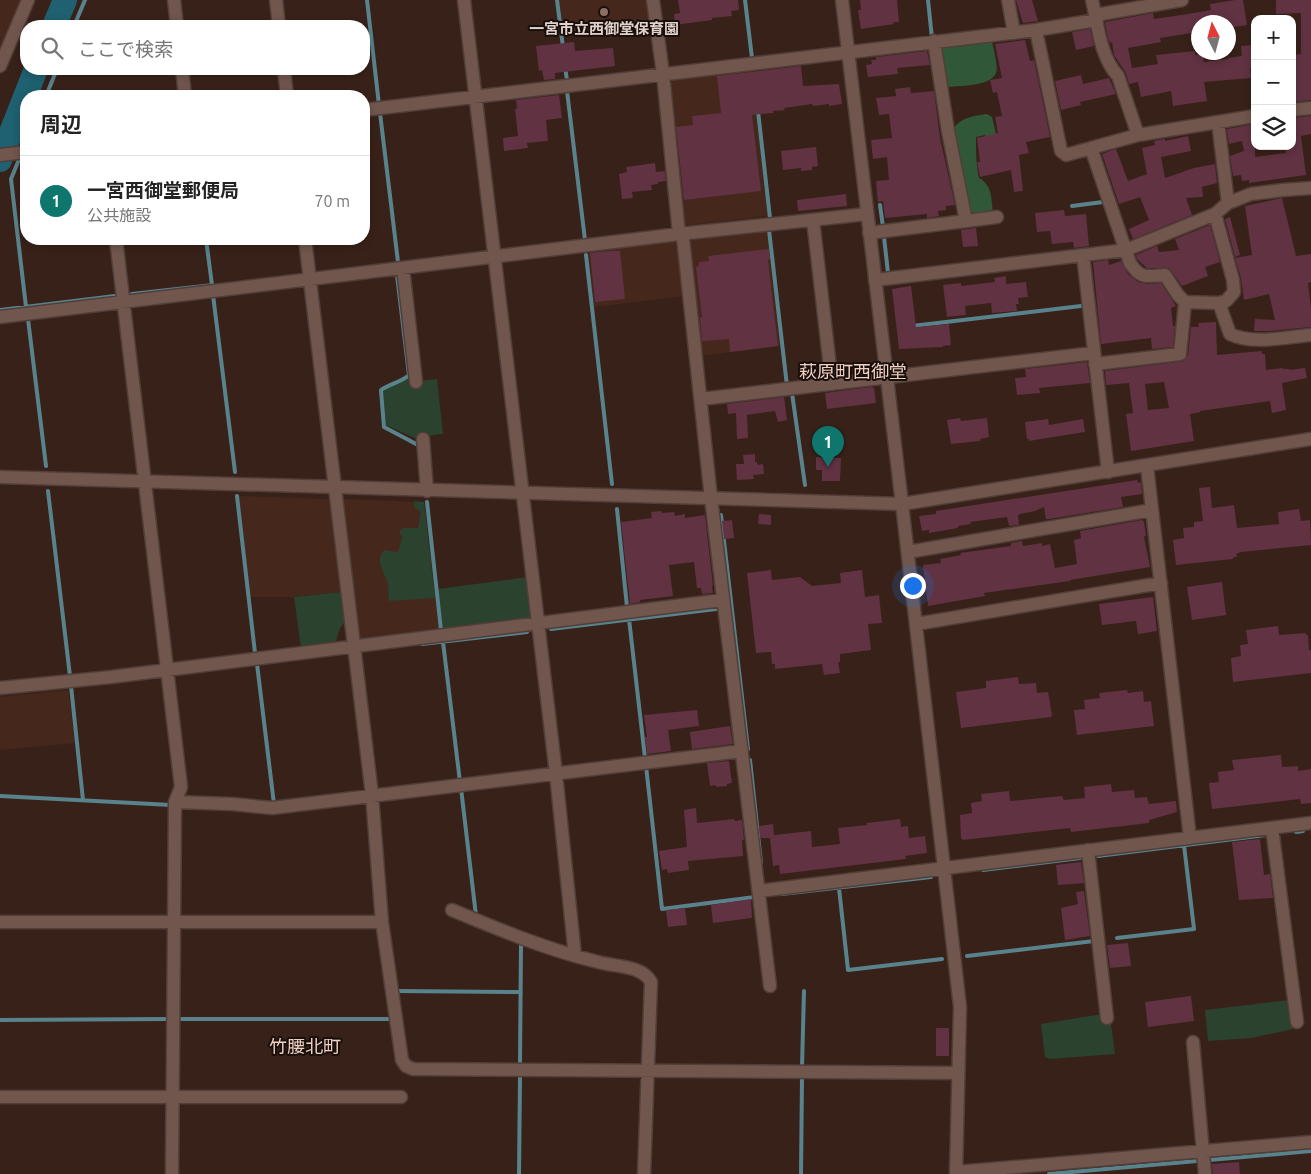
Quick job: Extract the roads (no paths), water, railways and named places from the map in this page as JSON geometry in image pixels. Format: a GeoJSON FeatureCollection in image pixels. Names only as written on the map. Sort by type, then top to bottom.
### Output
{"type":"FeatureCollection","features":[{"type":"Feature","properties":{"kind":"street"},"geometry":{"type":"LineString","coordinates":[[0,66],[28,0]]}},
{"type":"Feature","properties":{"kind":"street"},"geometry":{"type":"LineString","coordinates":[[174,0],[176,20]]}},
{"type":"Feature","properties":{"kind":"street"},"geometry":{"type":"LineString","coordinates":[[276,0],[278,20]]}},
{"type":"Feature","properties":{"kind":"street"},"geometry":{"type":"LineString","coordinates":[[464,0],[556,774],[575,956]]}},
{"type":"Feature","properties":{"kind":"street"},"geometry":{"type":"LineString","coordinates":[[653,0],[663,74],[679,234],[682,238],[711,498],[770,986]]}},
{"type":"Feature","properties":{"kind":"street"},"geometry":{"type":"LineString","coordinates":[[842,0],[960,1007],[956,1173],[1311,1142]]}},
{"type":"Feature","properties":{"kind":"street"},"geometry":{"type":"LineString","coordinates":[[1008,0],[1014,33]]}},
{"type":"Feature","properties":{"kind":"street"},"geometry":{"type":"LineString","coordinates":[[1092,0],[1104,52],[1111,69],[1118,76],[1138,135]]}},
{"type":"Feature","properties":{"kind":"street"},"geometry":{"type":"LineString","coordinates":[[370,109],[1014,33],[1096,20],[1102,14],[1182,0]]}},
{"type":"Feature","properties":{"kind":"street"},"geometry":{"type":"LineString","coordinates":[[1036,30],[1061,152],[1066,155],[1138,135],[1251,117]]}},
{"type":"Feature","properties":{"kind":"street"},"geometry":{"type":"LineString","coordinates":[[934,41],[948,131],[966,221]]}},
{"type":"Feature","properties":{"kind":"street"},"geometry":{"type":"LineString","coordinates":[[183,75],[184,90]]}},
{"type":"Feature","properties":{"kind":"street"},"geometry":{"type":"LineString","coordinates":[[285,75],[286,90]]}},
{"type":"Feature","properties":{"kind":"street"},"geometry":{"type":"LineString","coordinates":[[1296,110],[1311,108]]}},
{"type":"Feature","properties":{"kind":"street"},"geometry":{"type":"LineString","coordinates":[[1218,122],[1228,202]]}},
{"type":"Feature","properties":{"kind":"street"},"geometry":{"type":"LineString","coordinates":[[1091,148],[1130,264],[1137,274],[1144,276],[1165,275],[1185,302],[1219,303],[1226,300],[1234,292],[1233,280],[1215,214]]}},
{"type":"Feature","properties":{"kind":"street"},"geometry":{"type":"LineString","coordinates":[[0,155],[20,152]]}},
{"type":"Feature","properties":{"kind":"street"},"geometry":{"type":"LineString","coordinates":[[874,280],[1126,250],[1215,214],[1228,202],[1251,194],[1311,188]]}},
{"type":"Feature","properties":{"kind":"street"},"geometry":{"type":"LineString","coordinates":[[0,317],[679,234],[867,214]]}},
{"type":"Feature","properties":{"kind":"street"},"geometry":{"type":"LineString","coordinates":[[869,233],[997,218]]}},
{"type":"Feature","properties":{"kind":"street"},"geometry":{"type":"LineString","coordinates":[[812,220],[832,384]]}},
{"type":"Feature","properties":{"kind":"street"},"geometry":{"type":"LineString","coordinates":[[117,245],[181,787],[175,802],[172,1174]]}},
{"type":"Feature","properties":{"kind":"street"},"geometry":{"type":"LineString","coordinates":[[306,245],[372,795],[382,922],[402,1060],[406,1066],[413,1069],[958,1073]]}},
{"type":"Feature","properties":{"kind":"street"},"geometry":{"type":"LineString","coordinates":[[1083,255],[1108,472]]}},
{"type":"Feature","properties":{"kind":"street"},"geometry":{"type":"LineString","coordinates":[[404,268],[416,382]]}},
{"type":"Feature","properties":{"kind":"street"},"geometry":{"type":"LineString","coordinates":[[701,399],[886,378],[1095,358],[1180,354],[1185,302]]}},
{"type":"Feature","properties":{"kind":"street"},"geometry":{"type":"LineString","coordinates":[[1219,303],[1230,334],[1238,338],[1261,339],[1311,335]]}},
{"type":"Feature","properties":{"kind":"street"},"geometry":{"type":"LineString","coordinates":[[423,439],[427,490]]}},
{"type":"Feature","properties":{"kind":"street"},"geometry":{"type":"LineString","coordinates":[[0,477],[902,504],[1311,439]]}},
{"type":"Feature","properties":{"kind":"street"},"geometry":{"type":"LineString","coordinates":[[1147,466],[1190,838]]}},
{"type":"Feature","properties":{"kind":"street"},"geometry":{"type":"LineString","coordinates":[[908,552],[1152,510]]}},
{"type":"Feature","properties":{"kind":"street"},"geometry":{"type":"LineString","coordinates":[[916,624],[1160,583]]}},
{"type":"Feature","properties":{"kind":"street"},"geometry":{"type":"LineString","coordinates":[[0,688],[168,670],[724,600]]}},
{"type":"Feature","properties":{"kind":"street"},"geometry":{"type":"LineString","coordinates":[[175,802],[232,804],[272,808],[742,751]]}},
{"type":"Feature","properties":{"kind":"street"},"geometry":{"type":"LineString","coordinates":[[759,890],[1311,823]]}},
{"type":"Feature","properties":{"kind":"street"},"geometry":{"type":"LineString","coordinates":[[1272,828],[1297,1022]]}},
{"type":"Feature","properties":{"kind":"street"},"geometry":{"type":"LineString","coordinates":[[1088,850],[1107,1018]]}},
{"type":"Feature","properties":{"kind":"street"},"geometry":{"type":"LineString","coordinates":[[452,910],[556,951],[599,963],[639,970],[647,975],[650,982],[644,1174]]}},
{"type":"Feature","properties":{"kind":"street"},"geometry":{"type":"LineString","coordinates":[[0,922],[382,922]]}},
{"type":"Feature","properties":{"kind":"street"},"geometry":{"type":"LineString","coordinates":[[1192,1042],[1205,1174]]}},
{"type":"Feature","properties":{"kind":"street"},"geometry":{"type":"LineString","coordinates":[[0,1097],[401,1097]]}},
{"type":"Feature","properties":{"kind":"waterway"},"geometry":{"type":"LineString","coordinates":[[57,20],[65,0]]}},
{"type":"Feature","properties":{"kind":"waterway"},"geometry":{"type":"LineString","coordinates":[[77,20],[85,0]]}},
{"type":"Feature","properties":{"kind":"waterway"},"geometry":{"type":"LineString","coordinates":[[367,0],[369,20]]}},
{"type":"Feature","properties":{"kind":"waterway"},"geometry":{"type":"LineString","coordinates":[[557,0],[563,47]]}},
{"type":"Feature","properties":{"kind":"waterway"},"geometry":{"type":"LineString","coordinates":[[745,0],[752,58]]}},
{"type":"Feature","properties":{"kind":"waterway"},"geometry":{"type":"LineString","coordinates":[[928,0],[932,38]]}},
{"type":"Feature","properties":{"kind":"waterway"},"geometry":{"type":"LineString","coordinates":[[370,26],[379,105]]}},
{"type":"Feature","properties":{"kind":"waterway"},"geometry":{"type":"LineString","coordinates":[[565,67],[567,80]]}},
{"type":"Feature","properties":{"kind":"waterway"},"geometry":{"type":"LineString","coordinates":[[28,90],[34,75]]}},
{"type":"Feature","properties":{"kind":"waterway"},"geometry":{"type":"LineString","coordinates":[[48,90],[55,75]]}},
{"type":"Feature","properties":{"kind":"waterway"},"geometry":{"type":"LineString","coordinates":[[567,91],[585,240]]}},
{"type":"Feature","properties":{"kind":"waterway"},"geometry":{"type":"LineString","coordinates":[[0,160],[20,109]]}},
{"type":"Feature","properties":{"kind":"waterway"},"geometry":{"type":"LineString","coordinates":[[758,111],[770,218]]}},
{"type":"Feature","properties":{"kind":"waterway"},"geometry":{"type":"LineString","coordinates":[[380,113],[398,262]]}},
{"type":"Feature","properties":{"kind":"waterway"},"geometry":{"type":"LineString","coordinates":[[20,157],[11,179],[26,307]]}},
{"type":"Feature","properties":{"kind":"waterway"},"geometry":{"type":"LineString","coordinates":[[1072,206],[1103,202]]}},
{"type":"Feature","properties":{"kind":"waterway"},"geometry":{"type":"LineString","coordinates":[[880,205],[883,227]]}},
{"type":"Feature","properties":{"kind":"waterway"},"geometry":{"type":"LineString","coordinates":[[769,230],[787,386]]}},
{"type":"Feature","properties":{"kind":"waterway"},"geometry":{"type":"LineString","coordinates":[[884,237],[888,273]]}},
{"type":"Feature","properties":{"kind":"waterway"},"geometry":{"type":"LineString","coordinates":[[207,245],[212,285]]}},
{"type":"Feature","properties":{"kind":"waterway"},"geometry":{"type":"LineString","coordinates":[[586,255],[612,484]]}},
{"type":"Feature","properties":{"kind":"waterway"},"geometry":{"type":"LineString","coordinates":[[397,275],[409,375],[381,390],[384,427],[418,445],[418,447]]}},
{"type":"Feature","properties":{"kind":"waterway"},"geometry":{"type":"LineString","coordinates":[[132,294],[213,285]]}},
{"type":"Feature","properties":{"kind":"waterway"},"geometry":{"type":"LineString","coordinates":[[213,295],[235,472]]}},
{"type":"Feature","properties":{"kind":"waterway"},"geometry":{"type":"LineString","coordinates":[[0,310],[115,296]]}},
{"type":"Feature","properties":{"kind":"waterway"},"geometry":{"type":"LineString","coordinates":[[912,326],[1081,306]]}},
{"type":"Feature","properties":{"kind":"waterway"},"geometry":{"type":"LineString","coordinates":[[28,319],[46,466]]}},
{"type":"Feature","properties":{"kind":"waterway"},"geometry":{"type":"LineString","coordinates":[[792,393],[805,485]]}},
{"type":"Feature","properties":{"kind":"waterway"},"geometry":{"type":"LineString","coordinates":[[48,491],[70,676]]}},
{"type":"Feature","properties":{"kind":"waterway"},"geometry":{"type":"LineString","coordinates":[[237,496],[255,653]]}},
{"type":"Feature","properties":{"kind":"waterway"},"geometry":{"type":"LineString","coordinates":[[427,502],[441,630]]}},
{"type":"Feature","properties":{"kind":"waterway"},"geometry":{"type":"LineString","coordinates":[[617,509],[627,607]]}},
{"type":"Feature","properties":{"kind":"waterway"},"geometry":{"type":"LineString","coordinates":[[721,515],[748,749]]}},
{"type":"Feature","properties":{"kind":"waterway"},"geometry":{"type":"LineString","coordinates":[[551,629],[716,609]]}},
{"type":"Feature","properties":{"kind":"waterway"},"geometry":{"type":"LineString","coordinates":[[629,619],[645,758]]}},
{"type":"Feature","properties":{"kind":"waterway"},"geometry":{"type":"LineString","coordinates":[[422,644],[527,632]]}},
{"type":"Feature","properties":{"kind":"waterway"},"geometry":{"type":"LineString","coordinates":[[443,642],[460,782]]}},
{"type":"Feature","properties":{"kind":"waterway"},"geometry":{"type":"LineString","coordinates":[[257,664],[274,804]]}},
{"type":"Feature","properties":{"kind":"waterway"},"geometry":{"type":"LineString","coordinates":[[71,686],[83,800]]}},
{"type":"Feature","properties":{"kind":"waterway"},"geometry":{"type":"LineString","coordinates":[[750,760],[761,863]]}},
{"type":"Feature","properties":{"kind":"waterway"},"geometry":{"type":"LineString","coordinates":[[646,766],[662,909],[755,897]]}},
{"type":"Feature","properties":{"kind":"waterway"},"geometry":{"type":"LineString","coordinates":[[461,788],[476,916]]}},
{"type":"Feature","properties":{"kind":"waterway"},"geometry":{"type":"LineString","coordinates":[[0,796],[171,805]]}},
{"type":"Feature","properties":{"kind":"waterway"},"geometry":{"type":"LineString","coordinates":[[1296,832],[1303,831]]}},
{"type":"Feature","properties":{"kind":"waterway"},"geometry":{"type":"LineString","coordinates":[[1098,856],[1266,835]]}},
{"type":"Feature","properties":{"kind":"waterway"},"geometry":{"type":"LineString","coordinates":[[1117,938],[1194,929],[1184,845]]}},
{"type":"Feature","properties":{"kind":"waterway"},"geometry":{"type":"LineString","coordinates":[[983,870],[1080,858]]}},
{"type":"Feature","properties":{"kind":"waterway"},"geometry":{"type":"LineString","coordinates":[[782,894],[931,877]]}},
{"type":"Feature","properties":{"kind":"waterway"},"geometry":{"type":"LineString","coordinates":[[839,888],[848,970],[942,959]]}},
{"type":"Feature","properties":{"kind":"waterway"},"geometry":{"type":"LineString","coordinates":[[967,956],[1094,941]]}},
{"type":"Feature","properties":{"kind":"waterway"},"geometry":{"type":"LineString","coordinates":[[520,1062],[521,944]]}},
{"type":"Feature","properties":{"kind":"waterway"},"geometry":{"type":"LineString","coordinates":[[396,991],[521,992]]}},
{"type":"Feature","properties":{"kind":"waterway"},"geometry":{"type":"LineString","coordinates":[[802,1067],[804,991]]}},
{"type":"Feature","properties":{"kind":"waterway"},"geometry":{"type":"LineString","coordinates":[[0,1020],[168,1019]]}},
{"type":"Feature","properties":{"kind":"waterway"},"geometry":{"type":"LineString","coordinates":[[177,1019],[391,1019]]}},
{"type":"Feature","properties":{"kind":"waterway"},"geometry":{"type":"LineString","coordinates":[[519,1174],[520,1078]]}},
{"type":"Feature","properties":{"kind":"waterway"},"geometry":{"type":"LineString","coordinates":[[801,1174],[802,1078]]}},
{"type":"Feature","properties":{"kind":"waterway"},"geometry":{"type":"LineString","coordinates":[[1209,1160],[1311,1151]]}},
{"type":"Feature","properties":{"kind":"waterway"},"geometry":{"type":"LineString","coordinates":[[1049,1174],[1197,1161]]}},
{"type":"Feature","properties":{"kind":"place","name":"一宮市立西御堂保育園"},"geometry":{"type":"Point","coordinates":[604,12]}},
{"type":"Feature","properties":{"kind":"place","name":"一宮西御堂郵便局"},"geometry":{"type":"Point","coordinates":[828,467]}},
{"type":"Feature","properties":{"kind":"district","name":"萩原町西御堂"},"geometry":{"type":"Point","coordinates":[853,372]}},
{"type":"Feature","properties":{"kind":"district","name":"竹腰北町"},"geometry":{"type":"Point","coordinates":[305,1047]}}]}
